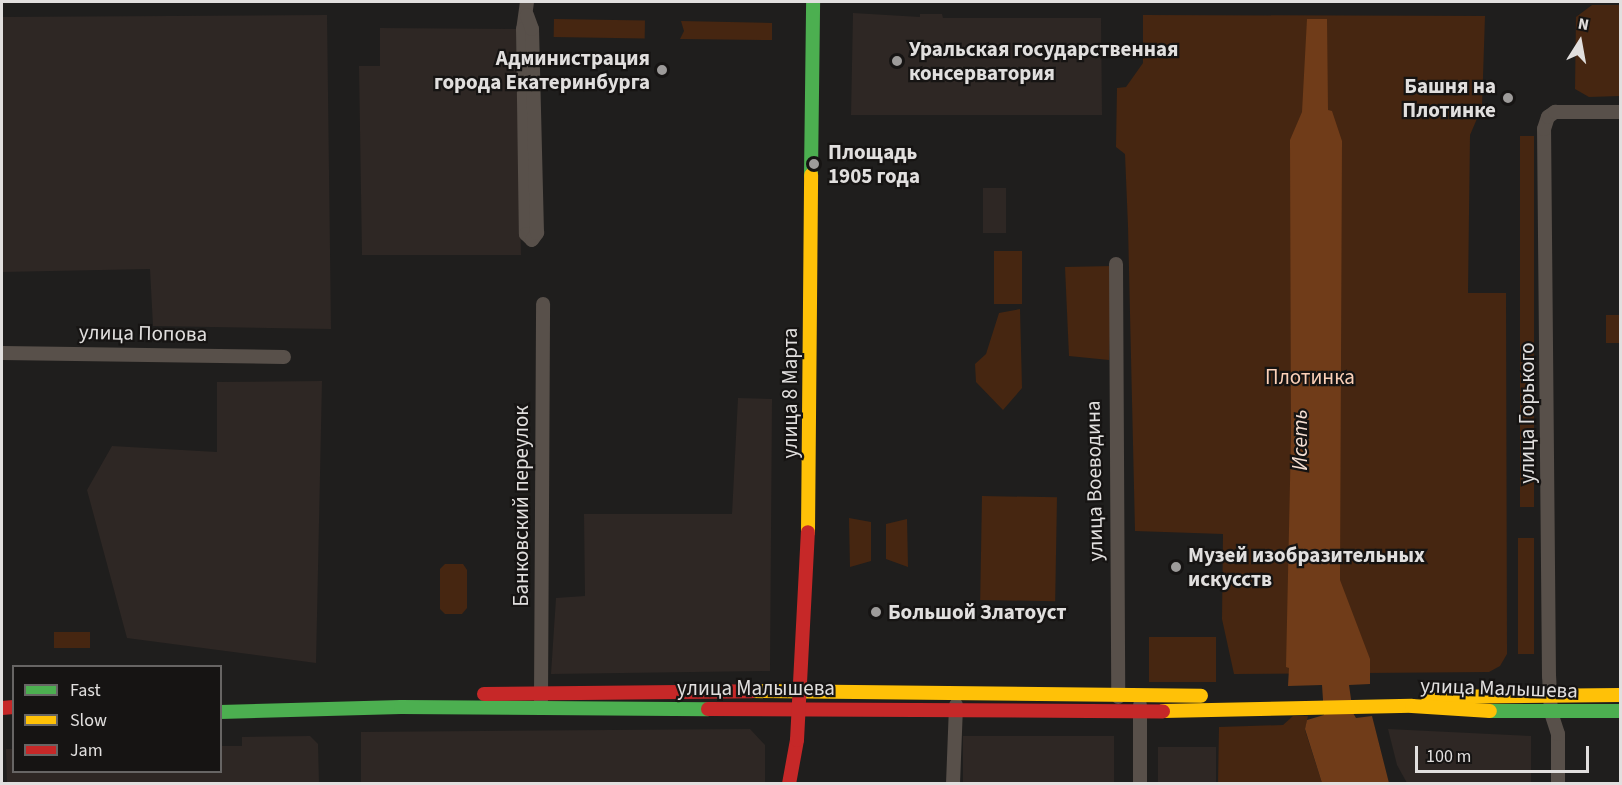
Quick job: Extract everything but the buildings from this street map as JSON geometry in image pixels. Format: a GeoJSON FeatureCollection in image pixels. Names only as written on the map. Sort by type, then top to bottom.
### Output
{"type":"FeatureCollection","features":[{"type":"Feature","properties":{"kind":"main road","name":"улица 8 Марта"},"geometry":{"type":"LineString","coordinates":[[789,783],[800,710],[810,474],[813,2]]}},
{"type":"Feature","properties":{"kind":"main road","name":"улица Малышева"},"geometry":{"type":"LineString","coordinates":[[222,712],[801,691],[1118,697],[1140,704]]}},
{"type":"Feature","properties":{"kind":"main road","name":"улица Малышева"},"geometry":{"type":"LineString","coordinates":[[222,700],[541,701],[800,710],[956,710],[1140,704],[1620,695]]}},
{"type":"Feature","properties":{"kind":"main road","name":"улица Малышева"},"geometry":{"type":"LineString","coordinates":[[1377,701],[1551,713],[1620,711]]}},
{"type":"Feature","properties":{"kind":"street"},"geometry":{"type":"LineString","coordinates":[[527,8],[532,29],[536,169],[537,233],[532,240],[526,234],[523,29],[527,8]]}},
{"type":"Feature","properties":{"kind":"street","name":"улица Горького"},"geometry":{"type":"LineString","coordinates":[[1558,783],[1558,734],[1551,713],[1550,698],[1544,129],[1548,117],[1555,112],[1620,112]]}},
{"type":"Feature","properties":{"kind":"street","name":"улица Воеводина"},"geometry":{"type":"LineString","coordinates":[[1116,264],[1118,697]]}},
{"type":"Feature","properties":{"kind":"street","name":"Банковский переулок"},"geometry":{"type":"LineString","coordinates":[[541,701],[543,304]]}},
{"type":"Feature","properties":{"kind":"street","name":"улица Попова"},"geometry":{"type":"LineString","coordinates":[[2,353],[284,357]]}},
{"type":"Feature","properties":{"kind":"street"},"geometry":{"type":"LineString","coordinates":[[954,783],[956,695]]}},
{"type":"Feature","properties":{"kind":"street"},"geometry":{"type":"LineString","coordinates":[[1140,704],[1140,783]]}},
{"type":"Feature","properties":{"kind":"shaded area"},"geometry":{"type":"Polygon","coordinates":[[[853,13],[920,17],[920,14],[942,14],[943,18],[1101,18],[1102,115],[851,115],[853,13]]]}},
{"type":"Feature","properties":{"kind":"shaded area"},"geometry":{"type":"Polygon","coordinates":[[[327,15],[331,329],[153,326],[150,269],[2,272],[2,17],[327,15]]]}},
{"type":"Feature","properties":{"kind":"shaded area"},"geometry":{"type":"Polygon","coordinates":[[[380,28],[516,29],[521,255],[362,255],[359,66],[380,66],[380,28]]]}},
{"type":"Feature","properties":{"kind":"shaded area"},"geometry":{"type":"Polygon","coordinates":[[[983,188],[1006,188],[1006,233],[983,233],[983,188]]]}},
{"type":"Feature","properties":{"kind":"shaded area"},"geometry":{"type":"Polygon","coordinates":[[[322,381],[316,663],[127,638],[87,490],[112,446],[217,452],[217,382],[322,381]]]}},
{"type":"Feature","properties":{"kind":"shaded area"},"geometry":{"type":"Polygon","coordinates":[[[738,398],[772,399],[770,671],[551,674],[556,598],[585,596],[584,514],[732,514],[738,398]]]}},
{"type":"Feature","properties":{"kind":"shaded area"},"geometry":{"type":"Polygon","coordinates":[[[750,729],[765,745],[765,783],[361,784],[361,732],[750,729]]]}},
{"type":"Feature","properties":{"kind":"shaded area"},"geometry":{"type":"Polygon","coordinates":[[[1388,729],[1531,736],[1531,783],[1407,783],[1397,765],[1388,729]]]}},
{"type":"Feature","properties":{"kind":"shaded area"},"geometry":{"type":"Polygon","coordinates":[[[310,736],[318,744],[319,783],[7,783],[6,749],[12,749],[12,773],[222,773],[222,746],[242,746],[242,737],[310,736]]]}},
{"type":"Feature","properties":{"kind":"shaded area"},"geometry":{"type":"Polygon","coordinates":[[[963,736],[1114,736],[1114,783],[963,783],[963,736]]]}},
{"type":"Feature","properties":{"kind":"shaded area"},"geometry":{"type":"Polygon","coordinates":[[[1158,747],[1216,747],[1216,783],[1158,783],[1158,747]]]}},
{"type":"Feature","properties":{"kind":"green space"},"geometry":{"type":"Polygon","coordinates":[[[1592,5],[1620,5],[1620,96],[1589,97],[1575,89],[1576,17],[1592,5]]]}},
{"type":"Feature","properties":{"kind":"green space","name":"Плотинка"},"geometry":{"type":"Polygon","coordinates":[[[1143,15],[1485,16],[1482,107],[1470,135],[1468,293],[1506,293],[1507,654],[1500,666],[1489,672],[1234,674],[1222,619],[1223,534],[1135,531],[1125,154],[1116,147],[1117,88],[1126,87],[1143,63],[1143,15]]]}},
{"type":"Feature","properties":{"kind":"green space"},"geometry":{"type":"Polygon","coordinates":[[[554,19],[645,21],[645,39],[554,37],[554,19]]]}},
{"type":"Feature","properties":{"kind":"green space"},"geometry":{"type":"Polygon","coordinates":[[[681,21],[772,23],[772,40],[680,39],[684,31],[681,21]]]}},
{"type":"Feature","properties":{"kind":"green space"},"geometry":{"type":"Polygon","coordinates":[[[1520,136],[1534,136],[1534,507],[1520,507],[1520,136]]]}},
{"type":"Feature","properties":{"kind":"green space"},"geometry":{"type":"Polygon","coordinates":[[[994,251],[1022,251],[1022,304],[994,304],[994,251]]]}},
{"type":"Feature","properties":{"kind":"green space"},"geometry":{"type":"Polygon","coordinates":[[[1113,266],[1109,360],[1069,356],[1065,267],[1113,266]]]}},
{"type":"Feature","properties":{"kind":"green space"},"geometry":{"type":"Polygon","coordinates":[[[1020,309],[1022,388],[1003,410],[976,382],[975,364],[986,354],[999,313],[1020,309]]]}},
{"type":"Feature","properties":{"kind":"green space"},"geometry":{"type":"Polygon","coordinates":[[[1606,315],[1620,315],[1620,343],[1606,343],[1606,315]]]}},
{"type":"Feature","properties":{"kind":"green space"},"geometry":{"type":"Polygon","coordinates":[[[982,496],[1057,497],[1055,601],[980,600],[982,496]]]}},
{"type":"Feature","properties":{"kind":"green space"},"geometry":{"type":"Polygon","coordinates":[[[849,518],[871,522],[871,561],[850,567],[849,518]]]}},
{"type":"Feature","properties":{"kind":"green space"},"geometry":{"type":"Polygon","coordinates":[[[907,519],[908,567],[886,559],[886,524],[907,519]]]}},
{"type":"Feature","properties":{"kind":"green space"},"geometry":{"type":"Polygon","coordinates":[[[1518,538],[1534,538],[1534,654],[1518,654],[1518,538]]]}},
{"type":"Feature","properties":{"kind":"green space"},"geometry":{"type":"Polygon","coordinates":[[[445,564],[463,564],[467,570],[467,608],[462,614],[445,614],[440,609],[440,569],[445,564]]]}},
{"type":"Feature","properties":{"kind":"green space"},"geometry":{"type":"Polygon","coordinates":[[[54,632],[90,632],[90,648],[54,648],[54,632]]]}},
{"type":"Feature","properties":{"kind":"green space"},"geometry":{"type":"Polygon","coordinates":[[[1149,637],[1216,637],[1216,682],[1149,682],[1149,637]]]}},
{"type":"Feature","properties":{"kind":"green space"},"geometry":{"type":"Polygon","coordinates":[[[1293,716],[1308,716],[1305,730],[1322,783],[1218,784],[1219,727],[1283,725],[1293,716]]]}},
{"type":"Feature","properties":{"kind":"water","name":"Исеть"},"geometry":{"type":"Polygon","coordinates":[[[1307,19],[1327,19],[1328,110],[1332,111],[1342,141],[1340,580],[1370,659],[1370,684],[1349,685],[1353,713],[1356,718],[1372,716],[1389,783],[1322,783],[1305,729],[1307,720],[1324,715],[1322,685],[1288,686],[1289,668],[1286,667],[1291,437],[1290,140],[1302,112],[1307,19]]]}},
{"type":"Feature","properties":{"kind":"traffic: fast"},"geometry":{"type":"LineString","coordinates":[[811,175],[813,2]]}},
{"type":"Feature","properties":{"kind":"traffic: fast"},"geometry":{"type":"LineString","coordinates":[[222,712],[401,707],[708,709]]}},
{"type":"Feature","properties":{"kind":"traffic: fast"},"geometry":{"type":"LineString","coordinates":[[1490,711],[1620,711]]}},
{"type":"Feature","properties":{"kind":"traffic: slow"},"geometry":{"type":"LineString","coordinates":[[808,532],[811,175]]}},
{"type":"Feature","properties":{"kind":"traffic: slow"},"geometry":{"type":"LineString","coordinates":[[752,691],[1201,696]]}},
{"type":"Feature","properties":{"kind":"traffic: slow"},"geometry":{"type":"LineString","coordinates":[[1428,697],[1620,695]]}},
{"type":"Feature","properties":{"kind":"traffic: slow"},"geometry":{"type":"LineString","coordinates":[[1163,711],[1412,706],[1490,711]]}},
{"type":"Feature","properties":{"kind":"traffic: jam"},"geometry":{"type":"LineString","coordinates":[[789,784],[797,740],[808,532]]}},
{"type":"Feature","properties":{"kind":"traffic: jam"},"geometry":{"type":"LineString","coordinates":[[484,694],[752,691]]}},
{"type":"Feature","properties":{"kind":"traffic: jam"},"geometry":{"type":"LineString","coordinates":[[2,708],[12,707]]}},
{"type":"Feature","properties":{"kind":"traffic: jam"},"geometry":{"type":"LineString","coordinates":[[708,709],[1163,711]]}},
{"type":"Feature","properties":{"kind":"place","name":"Уральская государственная консерватория"},"geometry":{"type":"Point","coordinates":[897,61]}},
{"type":"Feature","properties":{"kind":"place","name":"Администрация города Екатеринбурга"},"geometry":{"type":"Point","coordinates":[662,70]}},
{"type":"Feature","properties":{"kind":"place","name":"Башня на Плотинке"},"geometry":{"type":"Point","coordinates":[1508,98]}},
{"type":"Feature","properties":{"kind":"place","name":"Площадь 1905 года"},"geometry":{"type":"Point","coordinates":[814,164]}},
{"type":"Feature","properties":{"kind":"place","name":"Музей изобразительных искусств"},"geometry":{"type":"Point","coordinates":[1176,567]}},
{"type":"Feature","properties":{"kind":"place","name":"Большой Златоуст"},"geometry":{"type":"Point","coordinates":[876,612]}}]}
